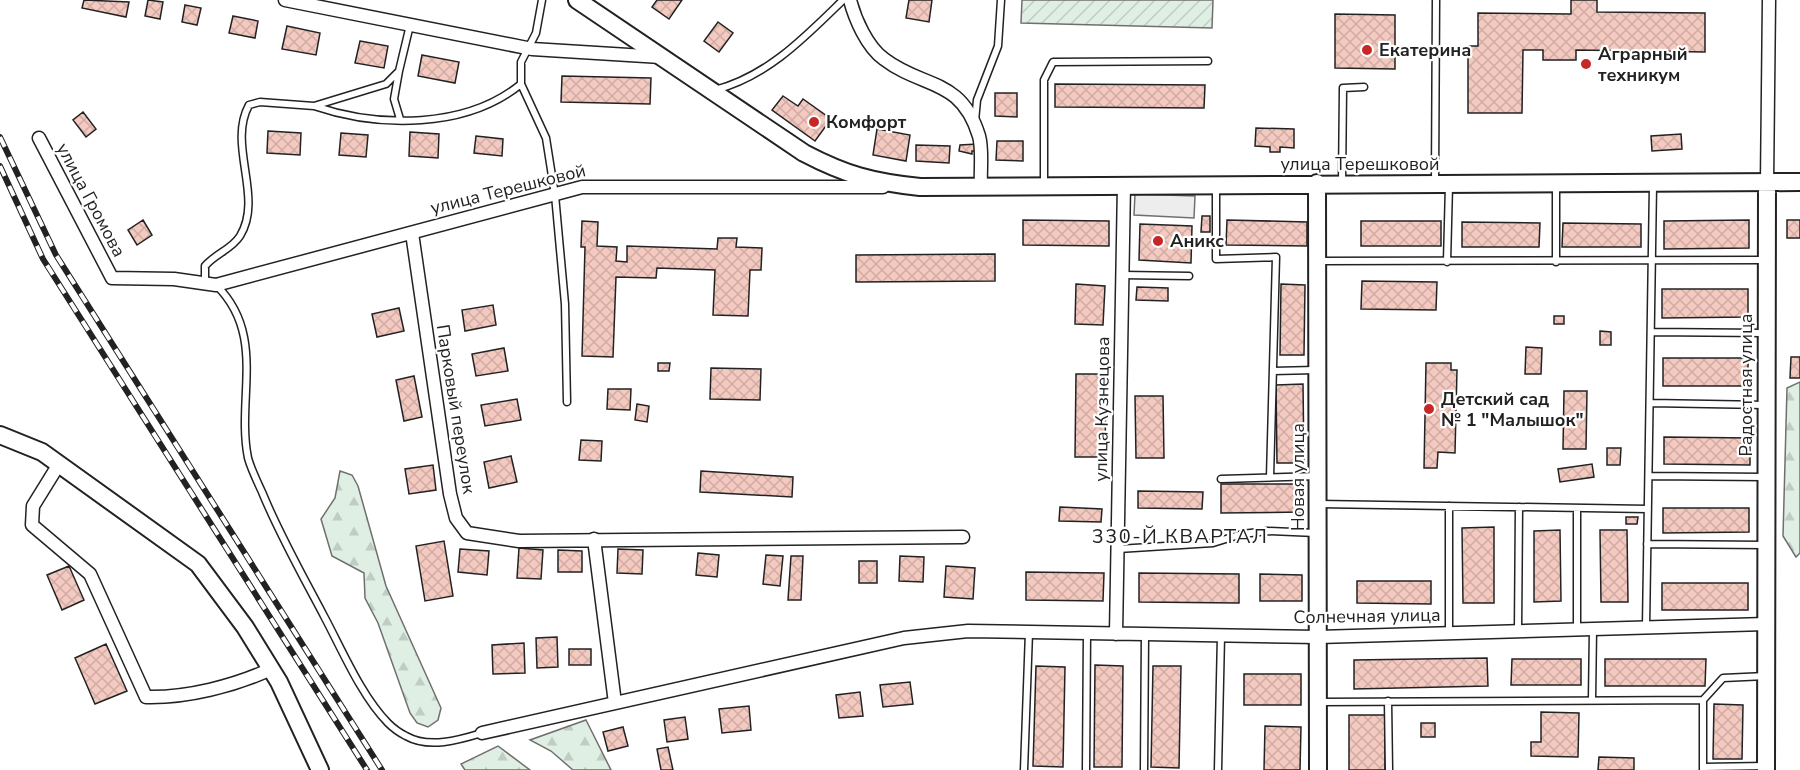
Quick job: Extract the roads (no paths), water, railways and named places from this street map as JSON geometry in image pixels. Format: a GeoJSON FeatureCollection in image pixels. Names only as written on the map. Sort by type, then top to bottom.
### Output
{"type":"FeatureCollection","features":[{"type":"Feature","properties":{"kind":"street"},"geometry":{"type":"LineString","coordinates":[[285,0],[526,48],[662,57]]}},
{"type":"Feature","properties":{"kind":"street","name":"улица Терешковой"},"geometry":{"type":"LineString","coordinates":[[577,0],[804,153],[837,171],[874,182],[920,187]]}},
{"type":"Feature","properties":{"kind":"street"},"geometry":{"type":"LineString","coordinates":[[850,0],[858,23],[882,58],[903,71],[930,80],[960,98],[975,124],[980,139],[981,186]]}},
{"type":"Feature","properties":{"kind":"street","name":"Радостная улица"},"geometry":{"type":"LineString","coordinates":[[1766,768],[1765,260],[1769,0]]}},
{"type":"Feature","properties":{"kind":"street","name":"улица Громова"},"geometry":{"type":"LineString","coordinates":[[39,138],[112,278]]}},
{"type":"Feature","properties":{"kind":"street","name":"улица Терешковой"},"geometry":{"type":"LineString","coordinates":[[112,278],[174,279],[210,284],[582,188],[1317,183],[1653,185],[1800,182]]}},
{"type":"Feature","properties":{"kind":"street","name":"Новая улица"},"geometry":{"type":"LineString","coordinates":[[1317,183],[1318,770]]}},
{"type":"Feature","properties":{"kind":"street","name":"улица Кузнецова"},"geometry":{"type":"LineString","coordinates":[[1116,633],[1124,184]]}},
{"type":"Feature","properties":{"kind":"street","name":"Парковый переулок"},"geometry":{"type":"LineString","coordinates":[[411,233],[433,392],[456,518],[467,532],[519,541],[963,537]]}},
{"type":"Feature","properties":{"kind":"street"},"geometry":{"type":"LineString","coordinates":[[0,435],[42,452],[198,564],[245,627],[271,669],[320,770]]}},
{"type":"Feature","properties":{"kind":"street"},"geometry":{"type":"LineString","coordinates":[[59,464],[33,506],[33,525],[90,574],[146,697],[169,698],[250,678],[271,669]]}},
{"type":"Feature","properties":{"kind":"street"},"geometry":{"type":"LineString","coordinates":[[482,733],[615,703],[594,539]]}},
{"type":"Feature","properties":{"kind":"street","name":"Солнечная улица"},"geometry":{"type":"LineString","coordinates":[[615,703],[904,638],[968,631],[1318,636],[1766,624]]}},
{"type":"Feature","properties":{"kind":"lane"},"geometry":{"type":"LineString","coordinates":[[542,0],[536,33],[526,48],[521,62],[522,84],[546,138],[555,195],[565,304],[567,402]]}},
{"type":"Feature","properties":{"kind":"lane"},"geometry":{"type":"LineString","coordinates":[[711,91],[759,72],[800,42],[843,0]]}},
{"type":"Feature","properties":{"kind":"lane"},"geometry":{"type":"LineString","coordinates":[[975,124],[977,100],[998,46],[1002,0]]}},
{"type":"Feature","properties":{"kind":"lane"},"geometry":{"type":"LineString","coordinates":[[1436,0],[1442,184],[1448,262]]}},
{"type":"Feature","properties":{"kind":"lane"},"geometry":{"type":"LineString","coordinates":[[400,119],[394,99],[410,25]]}},
{"type":"Feature","properties":{"kind":"lane"},"geometry":{"type":"LineString","coordinates":[[1044,185],[1044,80],[1053,62],[1208,61]]}},
{"type":"Feature","properties":{"kind":"lane"},"geometry":{"type":"LineString","coordinates":[[314,106],[386,84],[399,71]]}},
{"type":"Feature","properties":{"kind":"lane"},"geometry":{"type":"LineString","coordinates":[[482,733],[450,742],[408,738],[388,723],[369,697],[280,536],[248,460],[244,428],[249,379],[239,317],[228,297],[210,284],[205,266],[240,237],[245,221],[248,196],[242,143],[243,114],[249,105],[260,102],[314,106],[348,117],[400,119],[465,115],[505,98],[522,84]]}},
{"type":"Feature","properties":{"kind":"lane"},"geometry":{"type":"LineString","coordinates":[[1342,184],[1343,88],[1364,87]]}},
{"type":"Feature","properties":{"kind":"lane"},"geometry":{"type":"LineString","coordinates":[[1216,184],[1216,259],[1275,257],[1270,477]]}},
{"type":"Feature","properties":{"kind":"lane"},"geometry":{"type":"LineString","coordinates":[[1556,185],[1556,262]]}},
{"type":"Feature","properties":{"kind":"lane"},"geometry":{"type":"LineString","coordinates":[[1646,627],[1653,185]]}},
{"type":"Feature","properties":{"kind":"lane"},"geometry":{"type":"LineString","coordinates":[[1317,261],[1765,260]]}},
{"type":"Feature","properties":{"kind":"lane"},"geometry":{"type":"LineString","coordinates":[[1122,275],[1190,276]]}},
{"type":"Feature","properties":{"kind":"lane"},"geometry":{"type":"LineString","coordinates":[[1651,332],[1765,333]]}},
{"type":"Feature","properties":{"kind":"lane"},"geometry":{"type":"LineString","coordinates":[[1273,371],[1317,370]]}},
{"type":"Feature","properties":{"kind":"lane"},"geometry":{"type":"LineString","coordinates":[[1650,403],[1766,405]]}},
{"type":"Feature","properties":{"kind":"lane"},"geometry":{"type":"LineString","coordinates":[[1221,479],[1317,476]]}},
{"type":"Feature","properties":{"kind":"lane"},"geometry":{"type":"LineString","coordinates":[[1648,476],[1766,477]]}},
{"type":"Feature","properties":{"kind":"lane"},"geometry":{"type":"LineString","coordinates":[[1318,504],[1648,509]]}},
{"type":"Feature","properties":{"kind":"lane"},"geometry":{"type":"LineString","coordinates":[[1449,506],[1449,633]]}},
{"type":"Feature","properties":{"kind":"lane"},"geometry":{"type":"LineString","coordinates":[[1518,631],[1519,507]]}},
{"type":"Feature","properties":{"kind":"lane"},"geometry":{"type":"LineString","coordinates":[[1577,508],[1577,629]]}},
{"type":"Feature","properties":{"kind":"lane"},"geometry":{"type":"LineString","coordinates":[[1117,549],[1213,543],[1242,534],[1268,531],[1318,533]]}},
{"type":"Feature","properties":{"kind":"lane"},"geometry":{"type":"LineString","coordinates":[[1647,544],[1766,545]]}},
{"type":"Feature","properties":{"kind":"lane"},"geometry":{"type":"LineString","coordinates":[[1592,700],[1593,629]]}},
{"type":"Feature","properties":{"kind":"lane"},"geometry":{"type":"LineString","coordinates":[[1024,770],[1029,632]]}},
{"type":"Feature","properties":{"kind":"lane"},"geometry":{"type":"LineString","coordinates":[[1086,770],[1087,633]]}},
{"type":"Feature","properties":{"kind":"lane"},"geometry":{"type":"LineString","coordinates":[[1144,770],[1145,634]]}},
{"type":"Feature","properties":{"kind":"lane"},"geometry":{"type":"LineString","coordinates":[[1218,770],[1221,635]]}},
{"type":"Feature","properties":{"kind":"lane"},"geometry":{"type":"LineString","coordinates":[[1766,676],[1723,678],[1703,700],[1703,768],[1766,768]]}},
{"type":"Feature","properties":{"kind":"lane"},"geometry":{"type":"LineString","coordinates":[[1318,702],[1703,700]]}},
{"type":"Feature","properties":{"kind":"lane"},"geometry":{"type":"LineString","coordinates":[[1388,701],[1389,770]]}},
{"type":"Feature","properties":{"kind":"railway"},"geometry":{"type":"LineString","coordinates":[[0,137],[56,255],[382,770]]}},
{"type":"Feature","properties":{"kind":"railway"},"geometry":{"type":"LineString","coordinates":[[0,166],[43,259],[367,770]]}},
{"type":"Feature","properties":{"kind":"place","name":"Екатерина"},"geometry":{"type":"Point","coordinates":[1367,50]}},
{"type":"Feature","properties":{"kind":"place","name":"Аграрный техникум"},"geometry":{"type":"Point","coordinates":[1586,64]}},
{"type":"Feature","properties":{"kind":"place","name":"Комфорт"},"geometry":{"type":"Point","coordinates":[814,122]}},
{"type":"Feature","properties":{"kind":"place","name":"Аникс"},"geometry":{"type":"Point","coordinates":[1158,241]}},
{"type":"Feature","properties":{"kind":"place","name":"Детский сад № 1 \"Малышок\""},"geometry":{"type":"Point","coordinates":[1429,409]}},
{"type":"Feature","properties":{"kind":"district","name":"330-Й КВАРТАЛ"},"geometry":{"type":"Point","coordinates":[1180,536]}}]}
